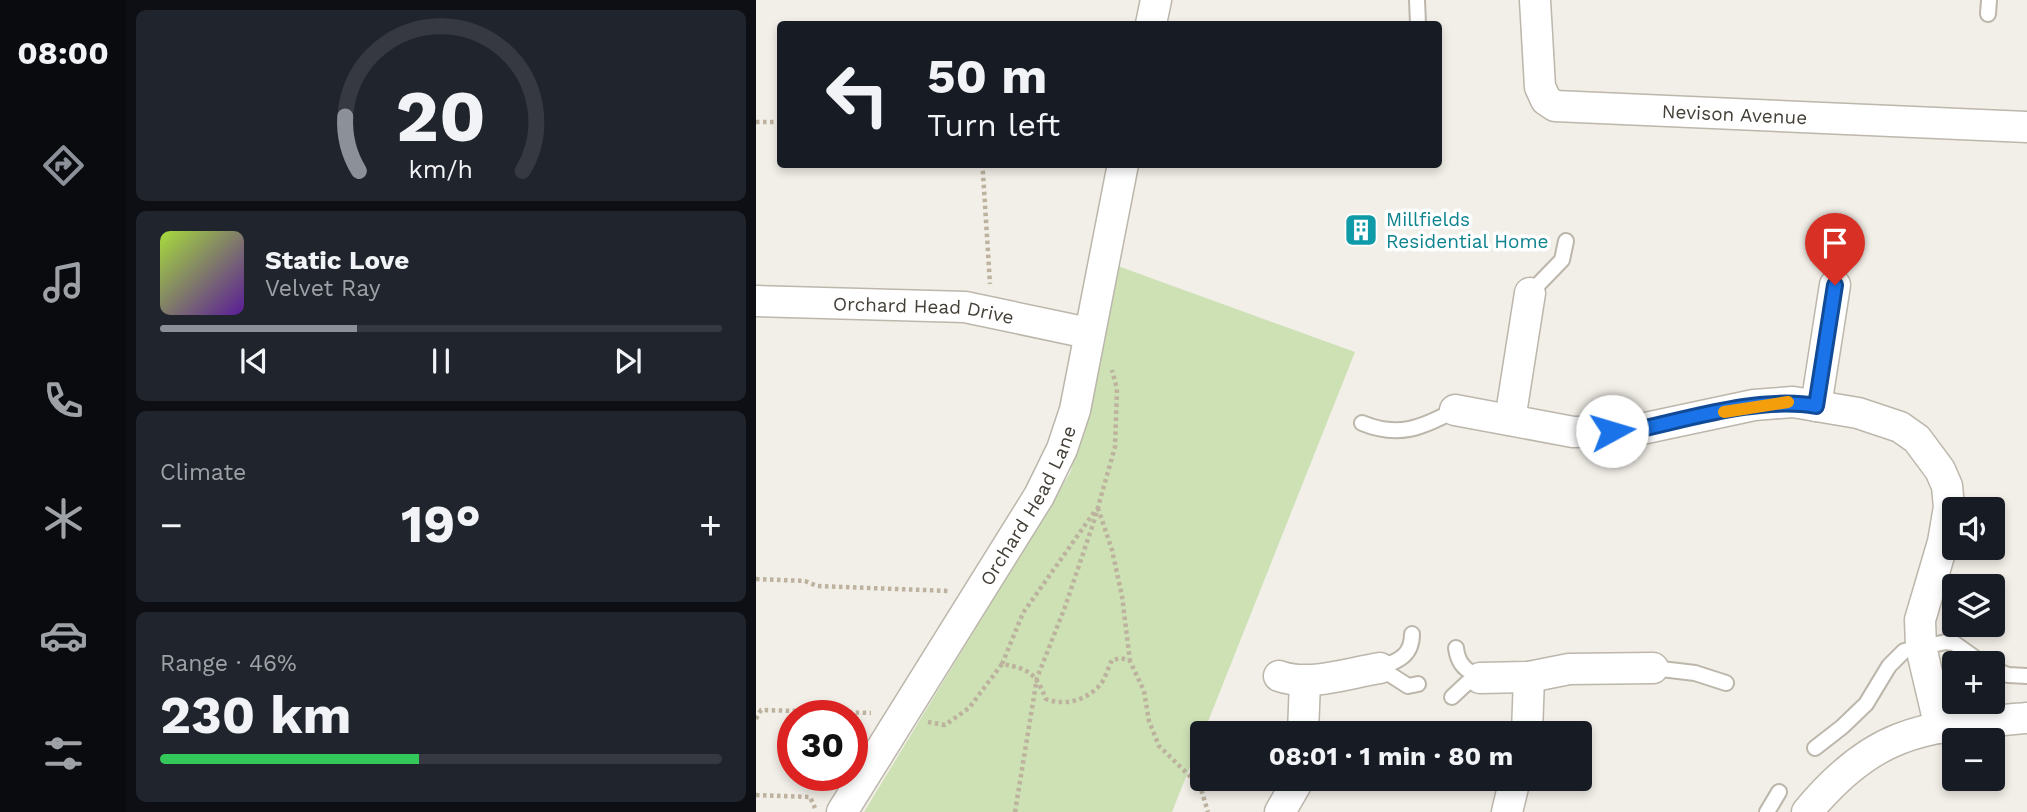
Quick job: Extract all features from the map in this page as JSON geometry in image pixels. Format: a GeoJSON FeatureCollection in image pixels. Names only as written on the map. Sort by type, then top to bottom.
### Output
{"type":"FeatureCollection","features":[{"type":"Feature","properties":{"kind":"street"},"geometry":{"type":"LineString","coordinates":[[1152,21],[1156,0]]}},
{"type":"Feature","properties":{"kind":"street","name":"Nevison Avenue"},"geometry":{"type":"LineString","coordinates":[[1535,0],[1540,87],[1546,100],[1555,106],[2027,127]]}},
{"type":"Feature","properties":{"kind":"street","name":"Orchard Head Lane"},"geometry":{"type":"LineString","coordinates":[[842,812],[1040,496],[1062,449],[1074,410],[1122,168]]}},
{"type":"Feature","properties":{"kind":"street"},"geometry":{"type":"LineString","coordinates":[[1816,406],[1835,285]]}},
{"type":"Feature","properties":{"kind":"street"},"geometry":{"type":"LineString","coordinates":[[1510,420],[1530,293]]}},
{"type":"Feature","properties":{"kind":"street","name":"Orchard Head Drive"},"geometry":{"type":"LineString","coordinates":[[756,300],[965,307],[1087,343]]}},
{"type":"Feature","properties":{"kind":"street"},"geometry":{"type":"LineString","coordinates":[[1455,410],[1573,432],[1632,431],[1754,405],[1793,402],[1858,413],[1900,427],[1917,439],[1940,470],[1947,486],[1949,507],[1920,620],[1921,647],[1940,728]]}},
{"type":"Feature","properties":{"kind":"street"},"geometry":{"type":"LineString","coordinates":[[1301,721],[1292,678],[1380,668]]}},
{"type":"Feature","properties":{"kind":"street"},"geometry":{"type":"LineString","coordinates":[[1480,678],[1528,677],[1569,669],[1653,668]]}},
{"type":"Feature","properties":{"kind":"street"},"geometry":{"type":"LineString","coordinates":[[1527,721],[1528,677]]}},
{"type":"Feature","properties":{"kind":"street"},"geometry":{"type":"LineString","coordinates":[[1807,812],[1839,777],[1898,739],[1940,728],[2027,718]]}},
{"type":"Feature","properties":{"kind":"street"},"geometry":{"type":"LineString","coordinates":[[1280,812],[1292,791]]}},
{"type":"Feature","properties":{"kind":"street"},"geometry":{"type":"LineString","coordinates":[[1507,812],[1512,791]]}},
{"type":"Feature","properties":{"kind":"lane"},"geometry":{"type":"LineString","coordinates":[[1417,0],[1418,21]]}},
{"type":"Feature","properties":{"kind":"lane"},"geometry":{"type":"LineString","coordinates":[[1530,293],[1562,260],[1566,241]]}},
{"type":"Feature","properties":{"kind":"lane"},"geometry":{"type":"LineString","coordinates":[[1362,423],[1377,430],[1424,426],[1455,410]]}},
{"type":"Feature","properties":{"kind":"lane"},"geometry":{"type":"LineString","coordinates":[[1380,668],[1405,657],[1412,643],[1412,634]]}},
{"type":"Feature","properties":{"kind":"lane"},"geometry":{"type":"LineString","coordinates":[[1815,748],[1866,704],[1889,666],[1904,651],[1946,642],[1954,643],[1965,651]]}},
{"type":"Feature","properties":{"kind":"lane"},"geometry":{"type":"LineString","coordinates":[[1456,648],[1457,659],[1465,669],[1480,678]]}},
{"type":"Feature","properties":{"kind":"lane"},"geometry":{"type":"LineString","coordinates":[[1380,668],[1408,686],[1418,684]]}},
{"type":"Feature","properties":{"kind":"lane"},"geometry":{"type":"LineString","coordinates":[[1653,668],[1695,673],[1726,683]]}},
{"type":"Feature","properties":{"kind":"lane"},"geometry":{"type":"LineString","coordinates":[[2005,674],[2027,676]]}},
{"type":"Feature","properties":{"kind":"lane"},"geometry":{"type":"LineString","coordinates":[[1452,697],[1466,684],[1480,678]]}},
{"type":"Feature","properties":{"kind":"lane"},"geometry":{"type":"LineString","coordinates":[[1767,812],[1779,792]]}},
{"type":"Feature","properties":{"kind":"path"},"geometry":{"type":"LineString","coordinates":[[756,122],[777,122]]}},
{"type":"Feature","properties":{"kind":"path"},"geometry":{"type":"LineString","coordinates":[[982,168],[992,313]]}},
{"type":"Feature","properties":{"kind":"path"},"geometry":{"type":"LineString","coordinates":[[1015,812],[1037,678],[1065,607],[1115,447],[1117,389],[1112,369],[1087,343]]}},
{"type":"Feature","properties":{"kind":"path"},"geometry":{"type":"LineString","coordinates":[[1098,507],[1112,550],[1122,596],[1130,661],[1144,691],[1149,721],[1159,746],[1200,786],[1208,812]]}},
{"type":"Feature","properties":{"kind":"path"},"geometry":{"type":"LineString","coordinates":[[756,719],[761,710],[903,714],[945,725],[970,709],[1002,664],[1023,613],[1098,507]]}},
{"type":"Feature","properties":{"kind":"path"},"geometry":{"type":"LineString","coordinates":[[756,579],[806,582],[817,586],[979,593]]}},
{"type":"Feature","properties":{"kind":"path"},"geometry":{"type":"LineString","coordinates":[[1002,664],[1023,667],[1037,678],[1046,699],[1058,704],[1078,701],[1100,686],[1112,660],[1121,658],[1130,661]]}},
{"type":"Feature","properties":{"kind":"path"},"geometry":{"type":"LineString","coordinates":[[756,795],[810,797],[817,812]]}},
{"type":"Feature","properties":{"kind":"green space"},"geometry":{"type":"Polygon","coordinates":[[[1115,265],[1355,352],[1208,721],[1190,721],[1190,767],[1172,812],[864,812],[1070,473],[1078,447],[1115,265]]]}},
{"type":"Feature","properties":{"kind":"slow traffic"},"geometry":{"type":"LineString","coordinates":[[1724,412],[1754,405],[1788,402]]}},
{"type":"Feature","properties":{"kind":"place","name":"Millfields Residential Home"},"geometry":{"type":"Point","coordinates":[1361,230]}},
{"type":"Feature","properties":{"kind":"route"},"geometry":{"type":"LineString","coordinates":[[1612,431],[1632,431],[1754,405],[1793,402],[1816,406],[1835,285]]}}]}
